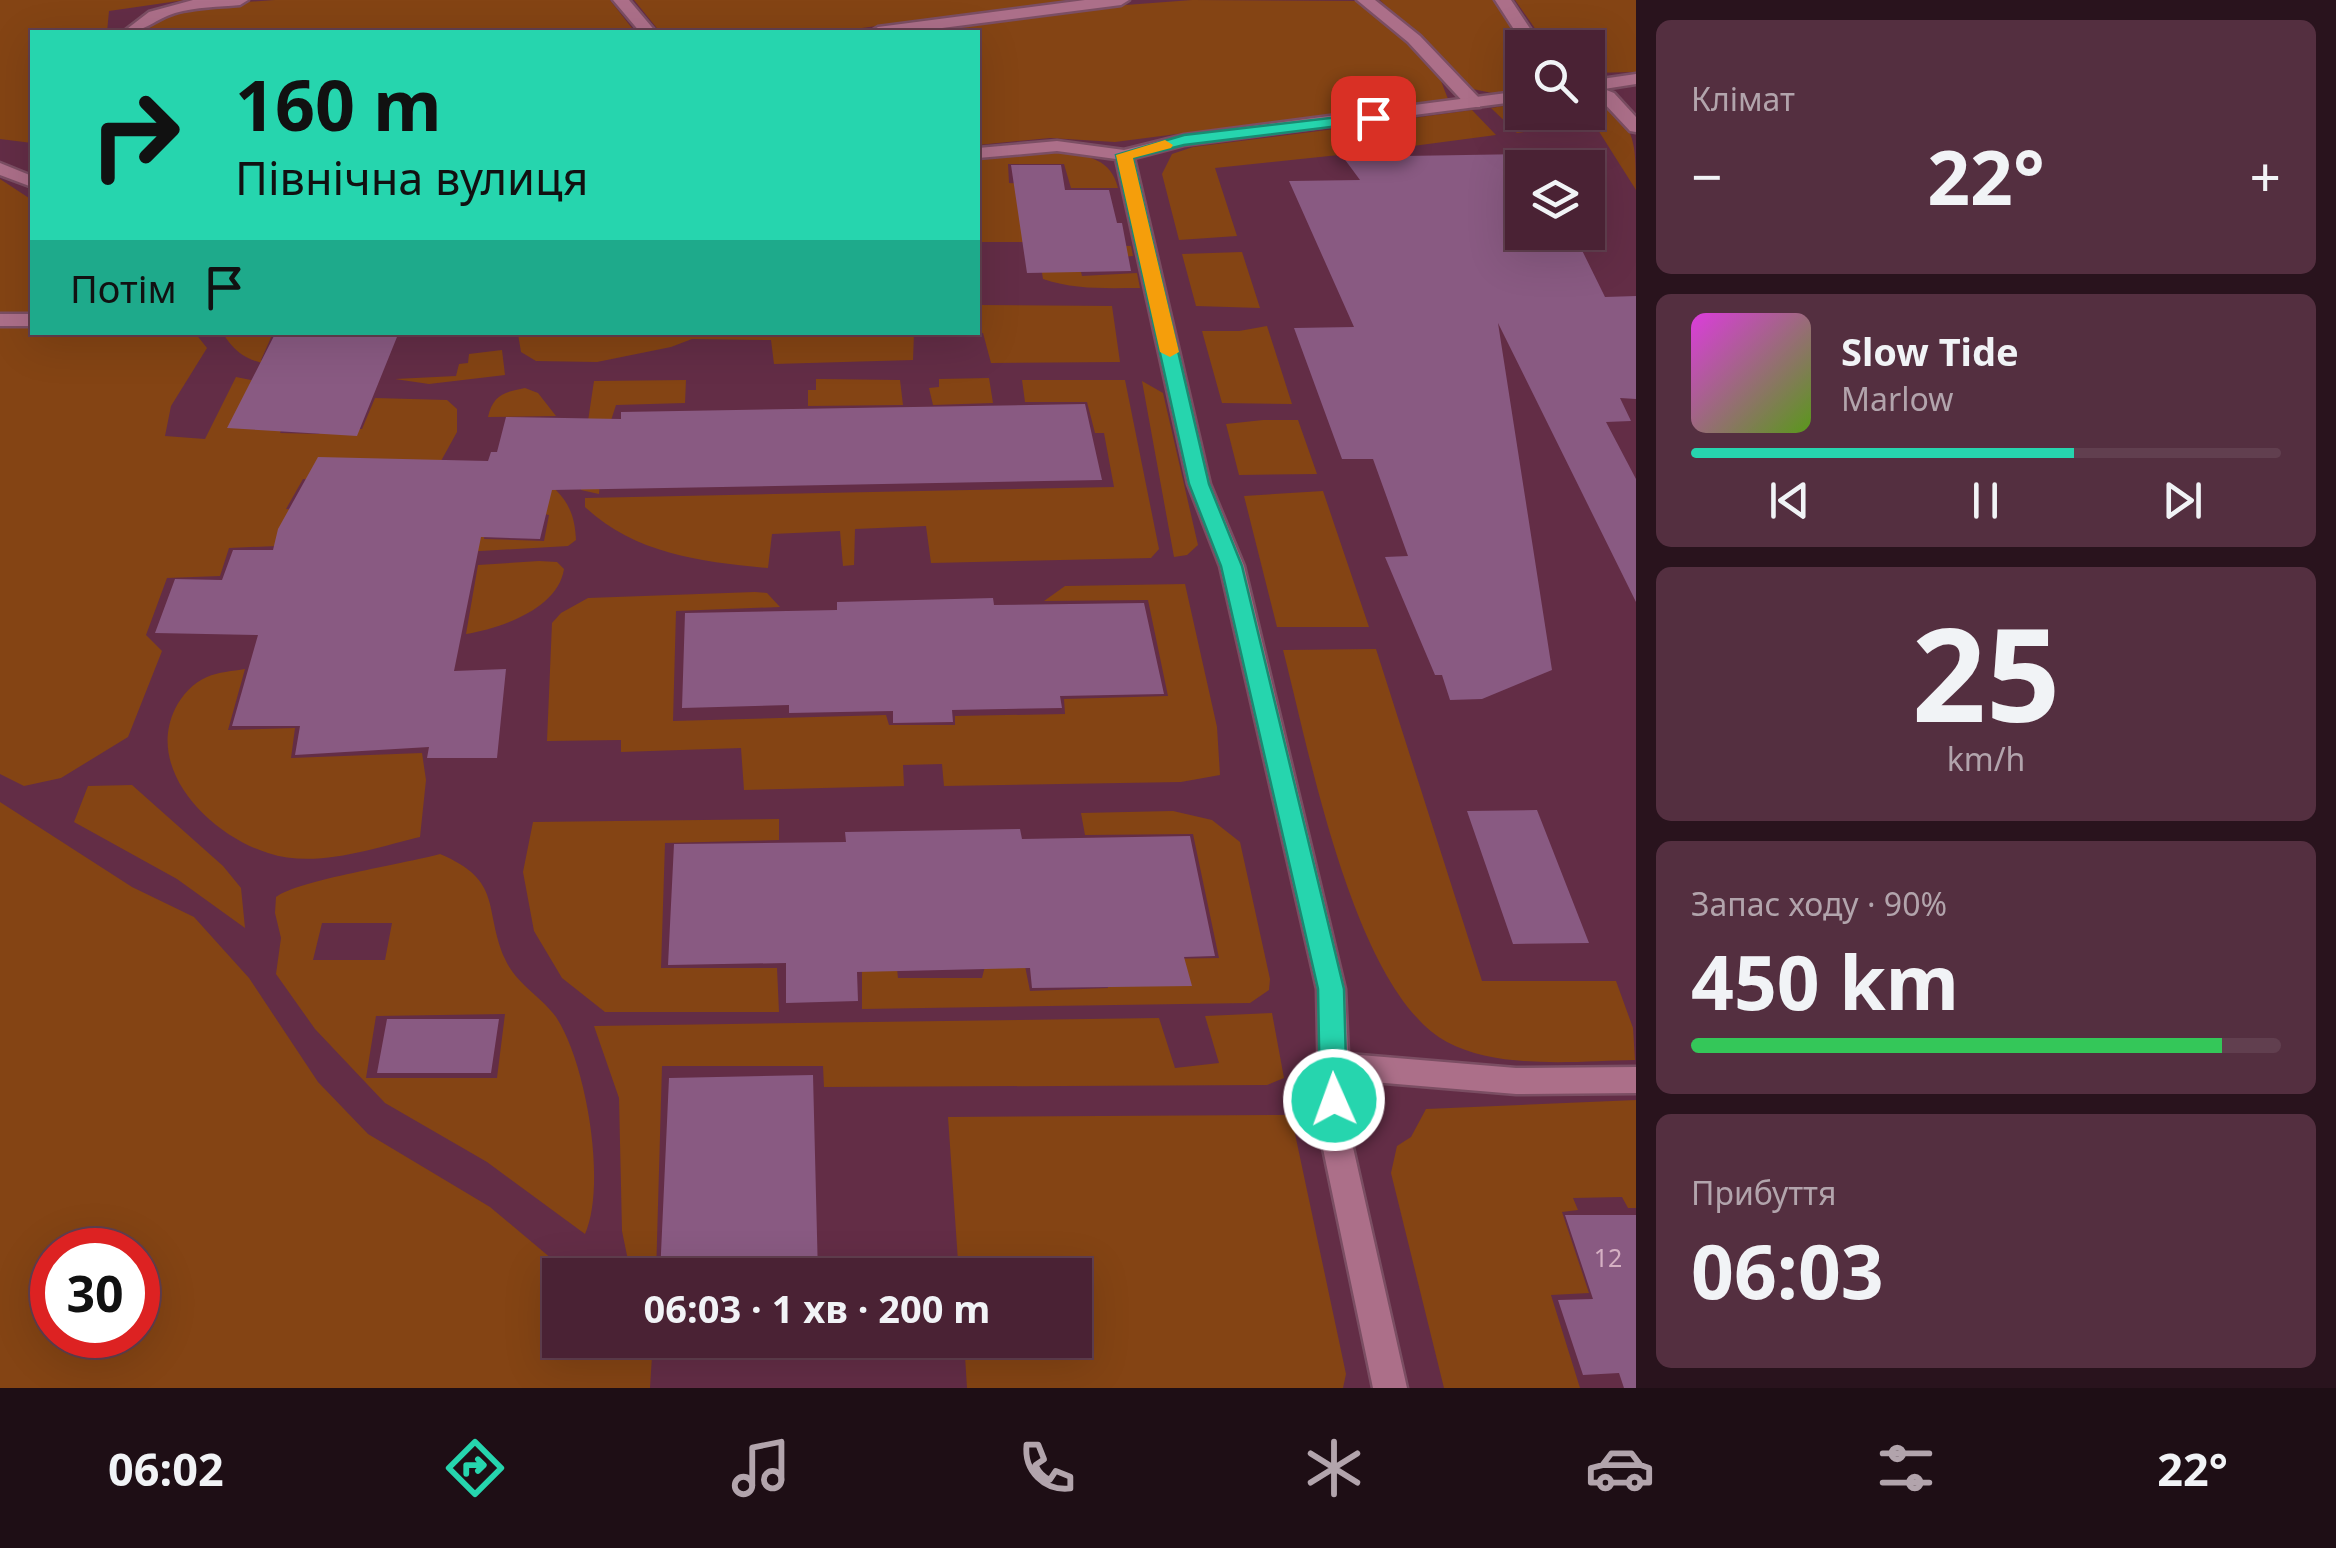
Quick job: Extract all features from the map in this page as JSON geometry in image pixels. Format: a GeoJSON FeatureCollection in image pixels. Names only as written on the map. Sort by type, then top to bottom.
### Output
{"type":"FeatureCollection","features":[{"type":"Feature","properties":{"kind":"street"},"geometry":{"type":"LineString","coordinates":[[133,30],[167,9],[240,0]]}},
{"type":"Feature","properties":{"kind":"street"},"geometry":{"type":"LineString","coordinates":[[621,0],[646,30]]}},
{"type":"Feature","properties":{"kind":"street"},"geometry":{"type":"LineString","coordinates":[[893,30],[1121,0]]}},
{"type":"Feature","properties":{"kind":"street"},"geometry":{"type":"LineString","coordinates":[[1365,0],[1414,39],[1474,103]]}},
{"type":"Feature","properties":{"kind":"street"},"geometry":{"type":"LineString","coordinates":[[1502,0],[1523,30]]}},
{"type":"Feature","properties":{"kind":"street"},"geometry":{"type":"LineString","coordinates":[[1605,84],[1636,79]]}},
{"type":"Feature","properties":{"kind":"street"},"geometry":{"type":"LineString","coordinates":[[1605,96],[1636,127]]}},
{"type":"Feature","properties":{"kind":"street"},"geometry":{"type":"LineString","coordinates":[[980,153],[1057,146],[1124,155],[1184,140],[1505,98]]}},
{"type":"Feature","properties":{"kind":"street"},"geometry":{"type":"LineString","coordinates":[[1124,155],[1199,484],[1232,566],[1331,989],[1335,1134],[1390,1388]]}},
{"type":"Feature","properties":{"kind":"street"},"geometry":{"type":"LineString","coordinates":[[0,168],[30,179]]}},
{"type":"Feature","properties":{"kind":"street"},"geometry":{"type":"LineString","coordinates":[[0,320],[30,320]]}},
{"type":"Feature","properties":{"kind":"street"},"geometry":{"type":"LineString","coordinates":[[1332,1066],[1516,1081],[1636,1080]]}},
{"type":"Feature","properties":{"kind":"shaded area"},"geometry":{"type":"Polygon","coordinates":[[[0,0],[185,0],[109,11],[107,30],[30,30],[30,143],[0,139],[0,0]]]}},
{"type":"Feature","properties":{"kind":"shaded area"},"geometry":{"type":"Polygon","coordinates":[[[610,0],[633,30],[148,30],[173,14],[223,3],[610,0]]]}},
{"type":"Feature","properties":{"kind":"shaded area"},"geometry":{"type":"Polygon","coordinates":[[[634,0],[1071,0],[847,30],[658,30],[634,0]]]}},
{"type":"Feature","properties":{"kind":"shaded area"},"geometry":{"type":"Polygon","coordinates":[[[1192,0],[1357,1],[1385,18],[1416,50],[1441,81],[1448,99],[1115,142],[1050,138],[980,145],[980,30],[923,30],[1086,8],[1192,0]]]}},
{"type":"Feature","properties":{"kind":"shaded area"},"geometry":{"type":"Polygon","coordinates":[[[1380,0],[1495,0],[1514,30],[1505,30],[1505,91],[1468,88],[1380,0]]]}},
{"type":"Feature","properties":{"kind":"shaded area"},"geometry":{"type":"Polygon","coordinates":[[[1515,0],[1636,0],[1636,72],[1605,73],[1605,30],[1536,30],[1515,0]]]}},
{"type":"Feature","properties":{"kind":"shaded area"},"geometry":{"type":"Polygon","coordinates":[[[1505,106],[1505,121],[1491,108],[1505,106]]]}},
{"type":"Feature","properties":{"kind":"shaded area"},"geometry":{"type":"Polygon","coordinates":[[[1605,108],[1630,133],[1636,190],[1598,130],[1605,130],[1605,108]]]}},
{"type":"Feature","properties":{"kind":"shaded area"},"geometry":{"type":"Polygon","coordinates":[[[1472,110],[1496,135],[1413,146],[1391,121],[1472,110]]]}},
{"type":"Feature","properties":{"kind":"shaded area"},"geometry":{"type":"Polygon","coordinates":[[[1366,125],[1386,150],[1215,168],[1237,236],[1179,240],[1162,174],[1172,154],[1193,147],[1366,125]]]}},
{"type":"Feature","properties":{"kind":"shaded area"},"geometry":{"type":"Polygon","coordinates":[[[1062,152],[1104,165],[1118,188],[1071,188],[1064,164],[1008,164],[1009,183],[1029,184],[1071,246],[1131,246],[1133,256],[1078,260],[1082,276],[1137,273],[1140,288],[1055,283],[1043,279],[1037,242],[980,242],[980,160],[1062,152]]]}},
{"type":"Feature","properties":{"kind":"shaded area"},"geometry":{"type":"Polygon","coordinates":[[[0,179],[30,199],[30,314],[0,315],[0,179]]]}},
{"type":"Feature","properties":{"kind":"shaded area"},"geometry":{"type":"Polygon","coordinates":[[[1242,252],[1260,308],[1196,306],[1182,254],[1242,252]]]}},
{"type":"Feature","properties":{"kind":"shaded area"},"geometry":{"type":"Polygon","coordinates":[[[980,305],[1112,306],[1120,362],[991,363],[980,305]]]}},
{"type":"Feature","properties":{"kind":"shaded area"},"geometry":{"type":"Polygon","coordinates":[[[30,322],[30,335],[197,335],[207,348],[171,406],[165,436],[205,439],[236,377],[301,390],[280,433],[319,434],[322,427],[362,429],[375,398],[447,400],[457,409],[457,432],[436,470],[364,484],[303,479],[286,509],[471,524],[489,509],[484,539],[544,541],[549,515],[539,513],[560,422],[555,489],[571,512],[576,540],[568,546],[344,559],[344,543],[229,548],[220,576],[167,578],[146,635],[162,651],[128,737],[61,778],[24,786],[0,774],[0,324],[30,322]]]}},
{"type":"Feature","properties":{"kind":"shaded area"},"geometry":{"type":"Polygon","coordinates":[[[1267,326],[1292,404],[1222,403],[1202,331],[1267,326]]]}},
{"type":"Feature","properties":{"kind":"shaded area"},"geometry":{"type":"Polygon","coordinates":[[[224,335],[272,335],[261,360],[306,367],[258,362],[224,335]]]}},
{"type":"Feature","properties":{"kind":"shaded area"},"geometry":{"type":"Polygon","coordinates":[[[518,335],[914,335],[913,360],[774,364],[771,340],[692,339],[597,362],[536,361],[521,352],[518,335]]]}},
{"type":"Feature","properties":{"kind":"shaded area"},"geometry":{"type":"Polygon","coordinates":[[[502,350],[505,375],[429,384],[395,379],[456,376],[459,364],[468,363],[469,354],[502,350]]]}},
{"type":"Feature","properties":{"kind":"shaded area"},"geometry":{"type":"Polygon","coordinates":[[[989,378],[993,403],[933,405],[929,388],[939,387],[939,379],[989,378]]]}},
{"type":"Feature","properties":{"kind":"shaded area"},"geometry":{"type":"Polygon","coordinates":[[[816,379],[900,380],[903,405],[808,406],[808,390],[816,390],[816,379]]]}},
{"type":"Feature","properties":{"kind":"shaded area"},"geometry":{"type":"Polygon","coordinates":[[[686,380],[685,403],[616,405],[603,445],[599,494],[581,490],[594,381],[686,380]]]}},
{"type":"Feature","properties":{"kind":"shaded area"},"geometry":{"type":"Polygon","coordinates":[[[1022,380],[1125,380],[1159,549],[1151,558],[931,563],[926,526],[855,529],[854,565],[843,566],[840,531],[772,534],[768,568],[719,563],[647,545],[625,536],[585,507],[585,498],[1114,487],[1104,433],[1095,433],[1087,402],[1025,402],[1022,380]]]}},
{"type":"Feature","properties":{"kind":"shaded area"},"geometry":{"type":"Polygon","coordinates":[[[1142,381],[1163,393],[1198,545],[1187,555],[1174,557],[1142,381]]]}},
{"type":"Feature","properties":{"kind":"shaded area"},"geometry":{"type":"Polygon","coordinates":[[[525,388],[538,393],[556,416],[488,417],[500,396],[525,388]]]}},
{"type":"Feature","properties":{"kind":"shaded area"},"geometry":{"type":"Polygon","coordinates":[[[1298,420],[1317,474],[1239,475],[1226,424],[1298,420]]]}},
{"type":"Feature","properties":{"kind":"shaded area"},"geometry":{"type":"Polygon","coordinates":[[[1323,491],[1369,627],[1277,627],[1244,496],[1323,491]]]}},
{"type":"Feature","properties":{"kind":"shaded area"},"geometry":{"type":"Polygon","coordinates":[[[557,562],[564,569],[560,583],[540,606],[511,621],[466,634],[478,565],[557,562]]]}},
{"type":"Feature","properties":{"kind":"shaded area"},"geometry":{"type":"Polygon","coordinates":[[[1185,584],[1217,727],[1220,775],[1181,782],[944,786],[942,764],[903,765],[904,786],[744,790],[741,748],[621,752],[621,740],[547,741],[552,623],[561,613],[588,598],[755,592],[767,593],[780,607],[676,611],[673,721],[886,715],[889,725],[955,725],[955,716],[1065,714],[1064,699],[1168,696],[1148,600],[1044,601],[1065,586],[1185,584]]]}},
{"type":"Feature","properties":{"kind":"shaded area"},"geometry":{"type":"Polygon","coordinates":[[[1376,649],[1482,981],[1616,981],[1633,1028],[1635,1060],[1539,1062],[1468,1051],[1447,1042],[1414,1015],[1386,974],[1361,922],[1340,864],[1283,650],[1376,649]]]}},
{"type":"Feature","properties":{"kind":"shaded area"},"geometry":{"type":"Polygon","coordinates":[[[245,669],[228,730],[295,728],[291,758],[422,753],[426,780],[420,837],[345,855],[306,859],[268,853],[247,844],[206,816],[176,777],[169,755],[168,732],[175,709],[193,686],[211,675],[245,669]]]}},
{"type":"Feature","properties":{"kind":"shaded area"},"geometry":{"type":"Polygon","coordinates":[[[132,785],[223,866],[241,888],[245,928],[177,879],[74,822],[88,786],[132,785]]]}},
{"type":"Feature","properties":{"kind":"shaded area"},"geometry":{"type":"Polygon","coordinates":[[[0,802],[132,887],[194,917],[249,978],[318,1082],[368,1134],[490,1207],[551,1258],[542,1258],[542,1358],[652,1358],[650,1388],[0,1388],[0,802]]]}},
{"type":"Feature","properties":{"kind":"shaded area"},"geometry":{"type":"Polygon","coordinates":[[[1173,811],[1212,820],[1240,842],[1270,979],[1269,990],[1250,1003],[862,1009],[862,970],[897,969],[898,978],[982,978],[985,966],[1025,966],[1030,991],[1108,988],[1104,960],[1219,958],[1193,834],[1085,835],[1081,813],[1173,811]]]}},
{"type":"Feature","properties":{"kind":"shaded area"},"geometry":{"type":"Polygon","coordinates":[[[779,819],[779,840],[665,843],[661,968],[777,968],[779,1012],[605,1012],[562,978],[534,931],[523,872],[533,822],[779,819]]]}},
{"type":"Feature","properties":{"kind":"shaded area"},"geometry":{"type":"Polygon","coordinates":[[[440,854],[460,864],[483,886],[510,968],[556,1017],[567,1037],[584,1092],[593,1155],[594,1185],[585,1234],[487,1162],[385,1103],[315,1029],[276,974],[281,938],[276,897],[329,879],[440,854]],[[322,923],[313,960],[385,960],[392,923],[322,923]],[[505,1014],[376,1016],[366,1078],[497,1078],[505,1014]]]}},
{"type":"Feature","properties":{"kind":"shaded area"},"geometry":{"type":"Polygon","coordinates":[[[1272,1013],[1284,1078],[1267,1085],[824,1087],[823,1066],[662,1066],[656,1258],[628,1258],[622,1231],[619,1098],[594,1026],[1159,1018],[1175,1068],[1219,1063],[1205,1016],[1272,1013]]]}},
{"type":"Feature","properties":{"kind":"shaded area"},"geometry":{"type":"Polygon","coordinates":[[[1636,1100],[1636,1208],[1628,1208],[1622,1197],[1573,1198],[1578,1210],[1562,1212],[1589,1293],[1551,1295],[1580,1388],[1444,1388],[1391,1173],[1397,1146],[1411,1137],[1426,1109],[1636,1100]]]}},
{"type":"Feature","properties":{"kind":"shaded area"},"geometry":{"type":"Polygon","coordinates":[[[1291,1115],[1346,1374],[1343,1388],[967,1388],[965,1358],[1092,1358],[1092,1258],[958,1258],[948,1117],[1291,1115]]]}},
{"type":"Feature","properties":{"kind":"building"},"geometry":{"type":"Polygon","coordinates":[[[1505,154],[1505,250],[1582,250],[1605,297],[1636,296],[1636,399],[1620,398],[1631,421],[1606,422],[1636,479],[1636,602],[1498,323],[1552,670],[1482,699],[1450,700],[1442,675],[1435,675],[1385,557],[1408,556],[1373,459],[1342,459],[1294,328],[1354,327],[1289,181],[1360,180],[1343,157],[1505,154]]]}},
{"type":"Feature","properties":{"kind":"building"},"geometry":{"type":"Polygon","coordinates":[[[1011,165],[1061,165],[1065,190],[1109,190],[1117,223],[1122,223],[1131,271],[1027,273],[1011,165]]]}},
{"type":"Feature","properties":{"kind":"building"},"geometry":{"type":"Polygon","coordinates":[[[274,335],[398,335],[357,436],[227,428],[274,335]]]}},
{"type":"Feature","properties":{"kind":"building"},"geometry":{"type":"Polygon","coordinates":[[[1085,404],[1102,480],[552,490],[540,539],[481,537],[454,671],[506,669],[497,758],[427,758],[429,747],[295,755],[300,726],[232,726],[258,635],[155,633],[175,579],[222,580],[233,550],[273,550],[278,529],[318,457],[488,461],[491,452],[497,452],[506,417],[621,419],[621,412],[1085,404]]]}},
{"type":"Feature","properties":{"kind":"building"},"geometry":{"type":"Polygon","coordinates":[[[993,598],[994,605],[1144,603],[1164,694],[1060,696],[1062,708],[952,710],[953,722],[893,723],[893,711],[789,713],[789,705],[682,708],[685,613],[837,610],[837,602],[993,598]]]}},
{"type":"Feature","properties":{"kind":"building"},"geometry":{"type":"Polygon","coordinates":[[[1537,810],[1589,943],[1513,944],[1467,811],[1537,810]]]}},
{"type":"Feature","properties":{"kind":"building"},"geometry":{"type":"Polygon","coordinates":[[[1020,829],[1022,839],[1190,836],[1215,956],[1184,957],[1192,986],[1032,988],[1030,968],[857,972],[858,1001],[786,1003],[786,963],[668,965],[674,844],[846,842],[845,832],[1020,829]]]}},
{"type":"Feature","properties":{"kind":"building"},"geometry":{"type":"Polygon","coordinates":[[[387,1019],[499,1019],[491,1073],[377,1073],[387,1019]]]}},
{"type":"Feature","properties":{"kind":"building"},"geometry":{"type":"Polygon","coordinates":[[[813,1075],[818,1258],[661,1258],[669,1078],[813,1075]]]}},
{"type":"Feature","properties":{"kind":"building"},"geometry":{"type":"Polygon","coordinates":[[[1565,1215],[1636,1215],[1636,1388],[1624,1388],[1619,1373],[1583,1375],[1558,1300],[1593,1299],[1565,1215]]]}},
{"type":"Feature","properties":{"kind":"slow traffic"},"geometry":{"type":"LineString","coordinates":[[1165,145],[1124,155],[1170,352]]}},
{"type":"Feature","properties":{"kind":"route"},"geometry":{"type":"LineString","coordinates":[[1334,1100],[1331,989],[1232,566],[1199,484],[1124,155],[1184,140],[1373,118]]}}]}
